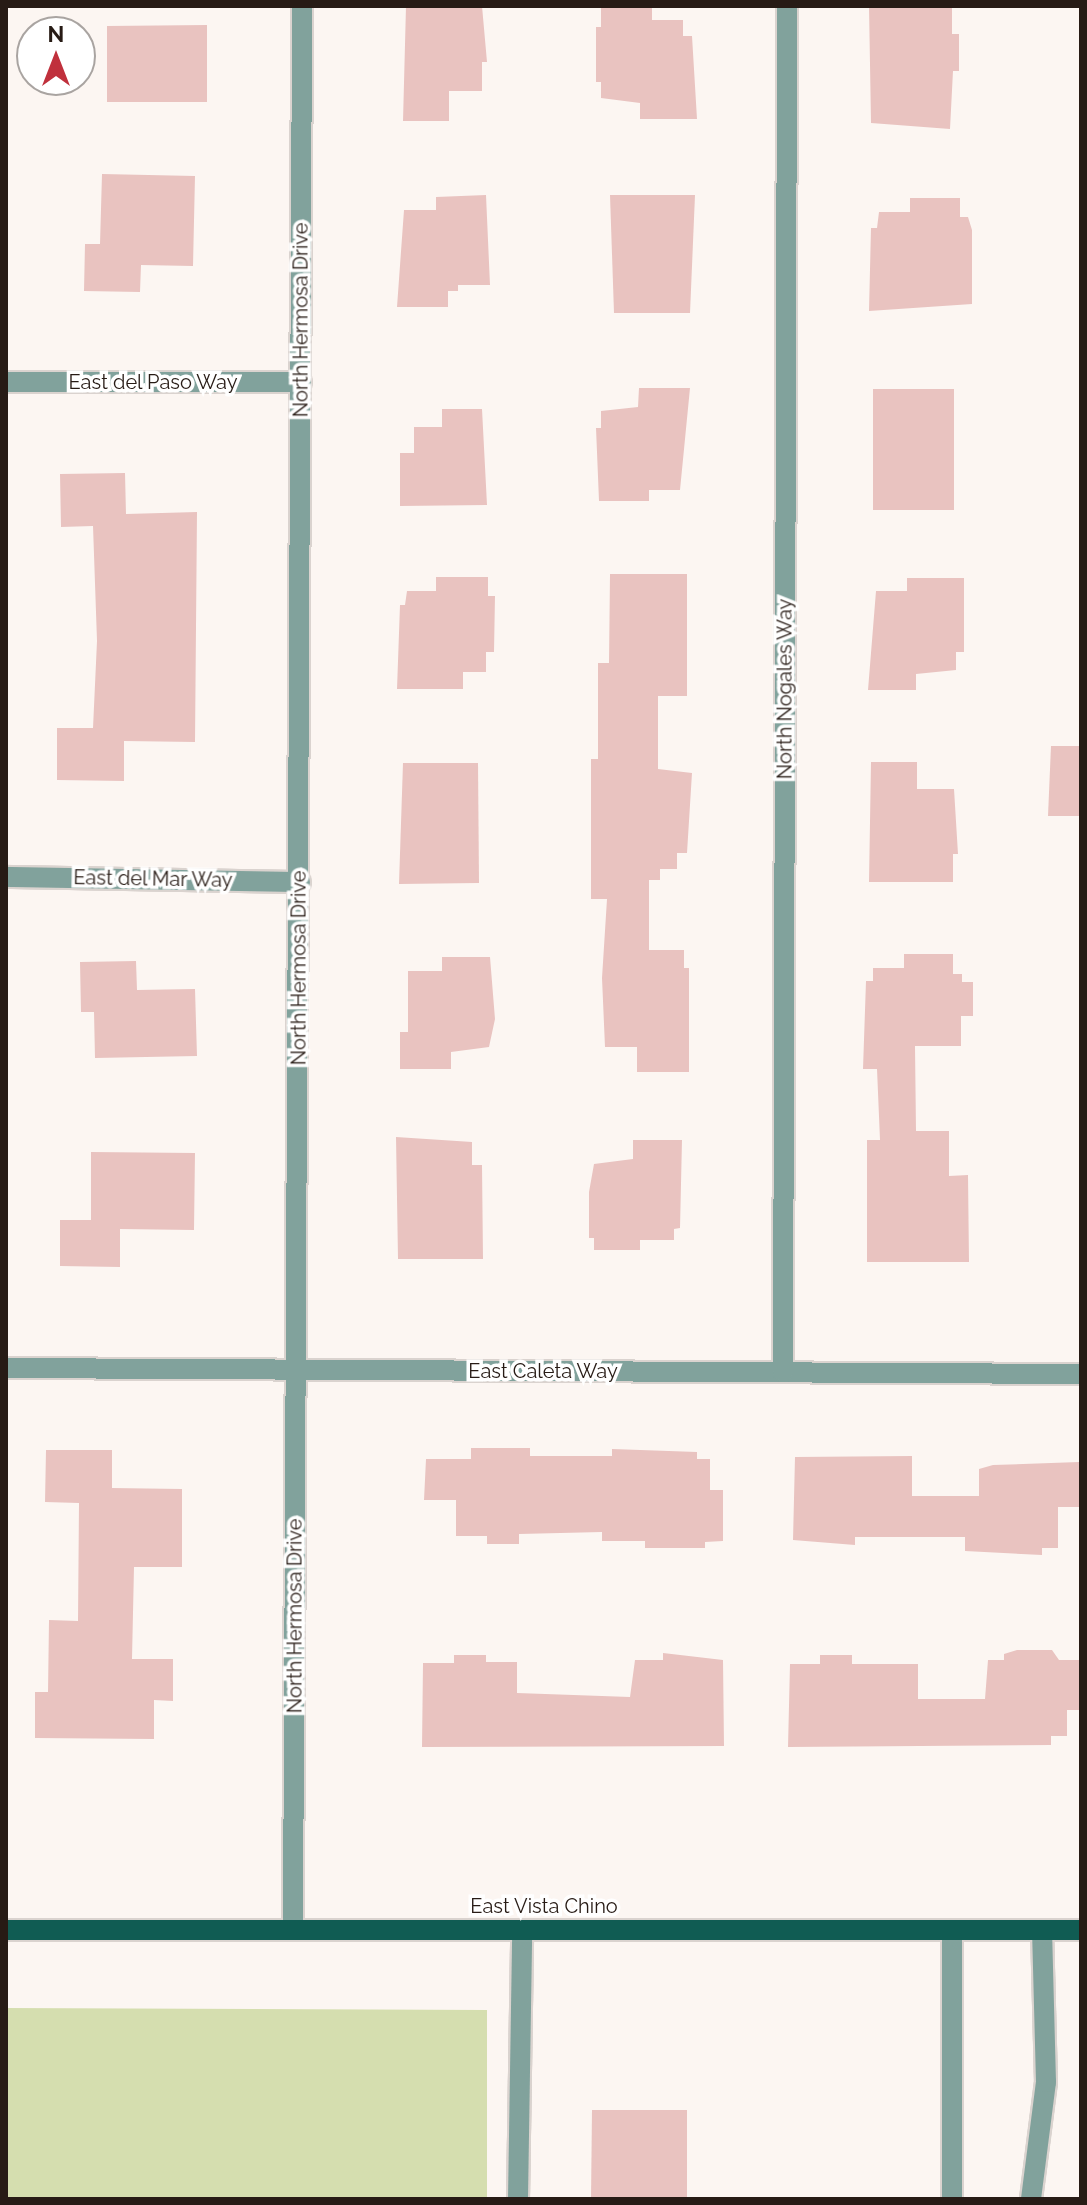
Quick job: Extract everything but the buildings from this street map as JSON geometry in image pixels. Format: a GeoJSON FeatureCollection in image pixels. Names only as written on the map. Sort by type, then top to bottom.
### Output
{"type":"FeatureCollection","features":[{"type":"Feature","properties":{"kind":"main road","name":"East Vista Chino"},"geometry":{"type":"LineString","coordinates":[[6,1930],[1081,1930]]}},
{"type":"Feature","properties":{"kind":"street","name":"North Hermosa Drive"},"geometry":{"type":"LineString","coordinates":[[293,1930],[302,6]]}},
{"type":"Feature","properties":{"kind":"street","name":"North Nogales Way"},"geometry":{"type":"LineString","coordinates":[[783,1372],[787,6]]}},
{"type":"Feature","properties":{"kind":"street","name":"East del Paso Way"},"geometry":{"type":"LineString","coordinates":[[6,382],[301,382]]}},
{"type":"Feature","properties":{"kind":"street","name":"East del Mar Way"},"geometry":{"type":"LineString","coordinates":[[6,877],[300,882]]}},
{"type":"Feature","properties":{"kind":"street","name":"East Caleta Way"},"geometry":{"type":"LineString","coordinates":[[6,1368],[1081,1374]]}},
{"type":"Feature","properties":{"kind":"street"},"geometry":{"type":"LineString","coordinates":[[518,2199],[522,1930]]}},
{"type":"Feature","properties":{"kind":"street"},"geometry":{"type":"LineString","coordinates":[[952,1930],[952,2199]]}},
{"type":"Feature","properties":{"kind":"street"},"geometry":{"type":"LineString","coordinates":[[1031,2199],[1046,2082],[1042,1930]]}},
{"type":"Feature","properties":{"kind":"green space"},"geometry":{"type":"Polygon","coordinates":[[[6,2008],[487,2010],[487,2199],[6,2199],[6,2008]]]}}]}
